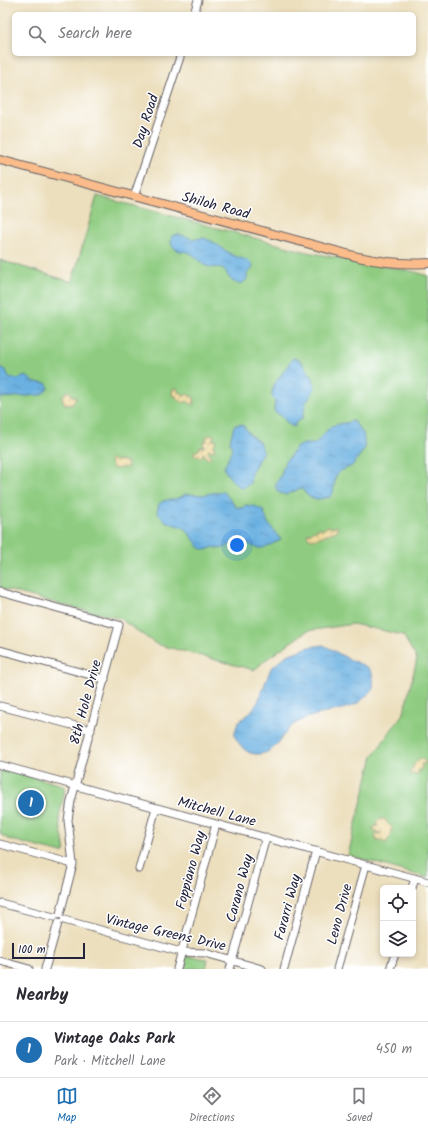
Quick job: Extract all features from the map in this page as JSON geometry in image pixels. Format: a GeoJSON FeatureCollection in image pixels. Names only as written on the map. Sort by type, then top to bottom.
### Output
{"type":"FeatureCollection","features":[{"type":"Feature","properties":{"kind":"main road","name":"Shiloh Road"},"geometry":{"type":"LineString","coordinates":[[0,160],[358,257],[389,263],[428,263]]}},
{"type":"Feature","properties":{"kind":"street"},"geometry":{"type":"LineString","coordinates":[[195,12],[198,0]]}},
{"type":"Feature","properties":{"kind":"street","name":"Day Road"},"geometry":{"type":"LineString","coordinates":[[134,197],[180,56]]}},
{"type":"Feature","properties":{"kind":"street","name":"8th Hole Drive"},"geometry":{"type":"LineString","coordinates":[[0,592],[119,625],[71,801],[68,820],[73,864]]}},
{"type":"Feature","properties":{"kind":"street"},"geometry":{"type":"LineString","coordinates":[[0,650],[105,679]]}},
{"type":"Feature","properties":{"kind":"street"},"geometry":{"type":"LineString","coordinates":[[0,706],[91,730]]}},
{"type":"Feature","properties":{"kind":"street","name":"Mitchell Lane"},"geometry":{"type":"LineString","coordinates":[[0,765],[428,882]]}},
{"type":"Feature","properties":{"kind":"street"},"geometry":{"type":"LineString","coordinates":[[139,869],[156,808]]}},
{"type":"Feature","properties":{"kind":"street","name":"Foppiano Way"},"geometry":{"type":"LineString","coordinates":[[177,969],[216,824]]}},
{"type":"Feature","properties":{"kind":"street","name":"Carano Way"},"geometry":{"type":"LineString","coordinates":[[230,969],[266,837]]}},
{"type":"Feature","properties":{"kind":"street"},"geometry":{"type":"LineString","coordinates":[[0,844],[73,864],[45,969]]}},
{"type":"Feature","properties":{"kind":"street","name":"Fararri Way"},"geometry":{"type":"LineString","coordinates":[[284,969],[316,851]]}},
{"type":"Feature","properties":{"kind":"street","name":"Leno Drive"},"geometry":{"type":"LineString","coordinates":[[337,969],[366,865]]}},
{"type":"Feature","properties":{"kind":"street"},"geometry":{"type":"LineString","coordinates":[[413,885],[415,878]]}},
{"type":"Feature","properties":{"kind":"street","name":"Vintage Greens Drive"},"geometry":{"type":"LineString","coordinates":[[0,903],[181,952],[205,953],[262,969]]}},
{"type":"Feature","properties":{"kind":"street"},"geometry":{"type":"LineString","coordinates":[[390,969],[393,957]]}},
{"type":"Feature","properties":{"kind":"street"},"geometry":{"type":"LineString","coordinates":[[0,961],[29,969]]}},
{"type":"Feature","properties":{"kind":"green space"},"geometry":{"type":"Polygon","coordinates":[[[97,196],[307,252],[416,272],[428,276],[428,878],[348,855],[373,756],[404,712],[417,659],[403,635],[353,624],[307,631],[268,658],[254,670],[156,644],[119,618],[74,608],[0,588],[0,260],[72,282],[97,196]]]}},
{"type":"Feature","properties":{"kind":"green space"},"geometry":{"type":"Polygon","coordinates":[[[0,768],[62,785],[65,789],[59,817],[65,851],[62,853],[8,839],[0,834],[0,768]]]}},
{"type":"Feature","properties":{"kind":"green space"},"geometry":{"type":"Polygon","coordinates":[[[186,956],[208,959],[206,969],[183,969],[186,956]]]}},
{"type":"Feature","properties":{"kind":"sand"},"geometry":{"type":"Polygon","coordinates":[[[177,388],[178,392],[182,393],[183,396],[187,394],[194,397],[194,404],[187,401],[184,403],[177,400],[176,396],[172,395],[173,389],[177,388]]]}},
{"type":"Feature","properties":{"kind":"sand"},"geometry":{"type":"Polygon","coordinates":[[[67,391],[71,393],[72,396],[76,397],[73,404],[68,405],[64,403],[62,397],[67,391]]]}},
{"type":"Feature","properties":{"kind":"sand"},"geometry":{"type":"Polygon","coordinates":[[[211,435],[214,437],[212,440],[215,440],[216,442],[212,446],[215,450],[212,451],[209,449],[208,451],[211,457],[207,459],[203,453],[202,457],[199,457],[198,455],[194,456],[194,452],[199,450],[200,447],[204,447],[203,442],[207,441],[206,437],[211,435]]]}},
{"type":"Feature","properties":{"kind":"sand"},"geometry":{"type":"Polygon","coordinates":[[[110,459],[115,462],[117,460],[127,462],[128,467],[114,469],[111,465],[110,459]]]}},
{"type":"Feature","properties":{"kind":"sand"},"geometry":{"type":"Polygon","coordinates":[[[328,526],[332,528],[337,526],[337,531],[316,539],[309,538],[307,535],[313,530],[317,531],[318,528],[324,529],[328,526]]]}},
{"type":"Feature","properties":{"kind":"sand"},"geometry":{"type":"Polygon","coordinates":[[[420,758],[425,761],[425,764],[421,764],[422,769],[418,770],[418,775],[415,775],[415,773],[411,775],[410,772],[414,764],[420,758]]]}},
{"type":"Feature","properties":{"kind":"sand"},"geometry":{"type":"Polygon","coordinates":[[[382,819],[386,820],[392,827],[390,832],[392,834],[386,843],[377,841],[375,835],[382,833],[373,830],[374,827],[377,826],[377,821],[382,819]]]}},
{"type":"Feature","properties":{"kind":"water"},"geometry":{"type":"Polygon","coordinates":[[[178,234],[193,239],[204,238],[213,242],[232,255],[249,261],[253,267],[247,274],[247,279],[243,283],[234,282],[224,269],[206,266],[190,253],[176,249],[172,246],[171,241],[172,236],[178,234]]]}},
{"type":"Feature","properties":{"kind":"water"},"geometry":{"type":"Polygon","coordinates":[[[293,358],[300,360],[313,378],[315,387],[306,402],[302,419],[295,423],[295,427],[288,424],[274,411],[275,400],[272,393],[274,385],[293,358]]]}},
{"type":"Feature","properties":{"kind":"water"},"geometry":{"type":"Polygon","coordinates":[[[0,367],[6,370],[9,378],[17,379],[26,376],[34,382],[46,383],[48,389],[41,395],[0,398],[0,367]]]}},
{"type":"Feature","properties":{"kind":"water"},"geometry":{"type":"Polygon","coordinates":[[[353,421],[363,433],[365,448],[352,466],[340,471],[335,478],[333,493],[330,497],[319,499],[312,498],[308,496],[301,488],[286,495],[278,492],[275,486],[281,475],[285,461],[289,458],[295,448],[304,444],[315,444],[331,426],[353,421]]]}},
{"type":"Feature","properties":{"kind":"water"},"geometry":{"type":"Polygon","coordinates":[[[242,424],[251,436],[259,442],[263,451],[251,473],[250,483],[242,488],[231,479],[224,468],[232,449],[230,441],[234,426],[242,424]]]}},
{"type":"Feature","properties":{"kind":"water"},"geometry":{"type":"Polygon","coordinates":[[[223,491],[236,507],[243,508],[245,505],[254,506],[263,510],[268,523],[281,540],[263,548],[257,548],[247,543],[236,542],[221,549],[214,547],[206,550],[200,548],[185,528],[166,521],[157,512],[159,504],[163,501],[179,498],[186,494],[202,495],[223,491]]]}},
{"type":"Feature","properties":{"kind":"water"},"geometry":{"type":"Polygon","coordinates":[[[323,645],[368,668],[373,675],[373,689],[355,705],[307,718],[293,725],[275,747],[265,753],[254,754],[244,749],[234,735],[238,722],[249,714],[258,702],[271,668],[287,655],[309,647],[323,645]]]}},
{"type":"Feature","properties":{"kind":"place","name":"Vintage Oaks Park"},"geometry":{"type":"Point","coordinates":[31,803]}}]}
